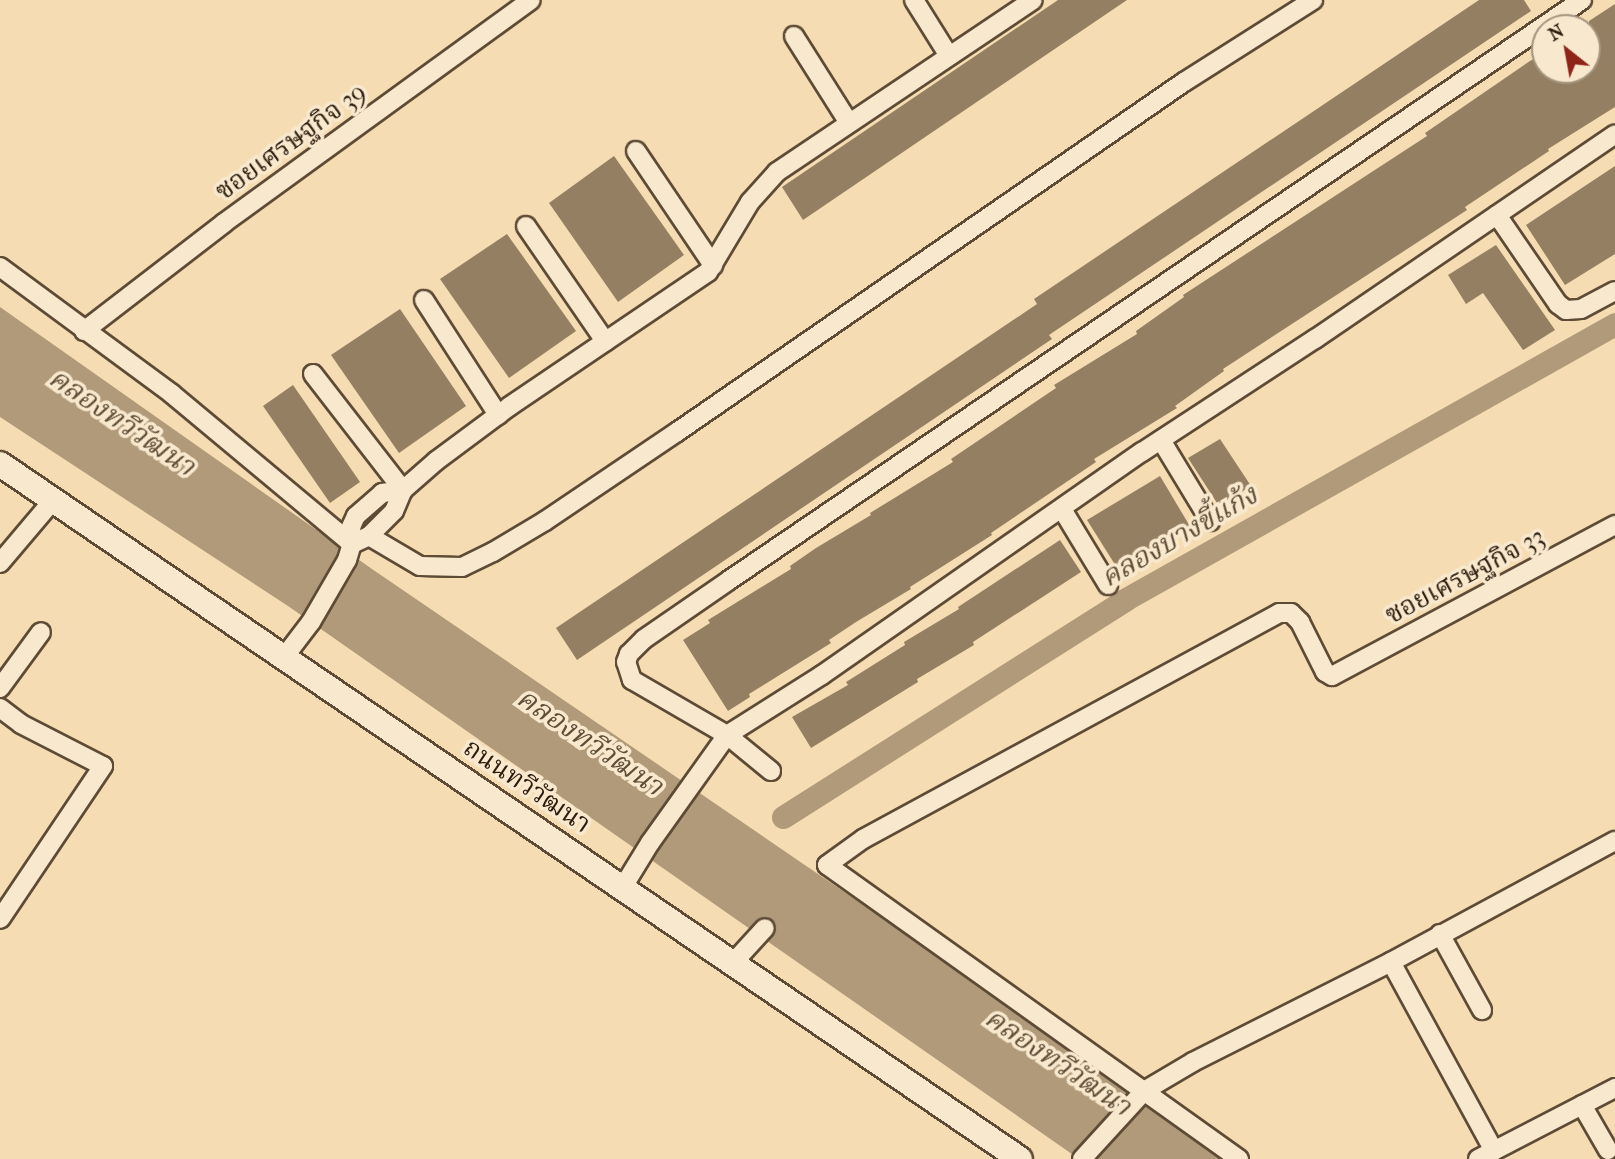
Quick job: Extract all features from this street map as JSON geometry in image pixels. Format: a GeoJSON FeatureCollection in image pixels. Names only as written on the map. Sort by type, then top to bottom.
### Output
{"type":"FeatureCollection","features":[{"type":"Feature","properties":{"kind":"main road","name":"ถนนทวีวัฒนา"},"geometry":{"type":"LineString","coordinates":[[0,464],[55,498],[1020,1159]]}},
{"type":"Feature","properties":{"kind":"street","name":"ซอยเศรษฐกิจ 39"},"geometry":{"type":"LineString","coordinates":[[84,331],[223,223],[531,0]]}},
{"type":"Feature","properties":{"kind":"street"},"geometry":{"type":"LineString","coordinates":[[914,0],[949,55]]}},
{"type":"Feature","properties":{"kind":"street"},"geometry":{"type":"LineString","coordinates":[[285,656],[311,622],[349,552],[394,511],[403,490],[436,461],[605,341],[681,292],[713,265],[762,187],[849,123],[1033,0]]}},
{"type":"Feature","properties":{"kind":"street"},"geometry":{"type":"LineString","coordinates":[[369,536],[420,566],[461,568],[484,557],[545,521],[688,425],[1184,82],[1313,0]]}},
{"type":"Feature","properties":{"kind":"street"},"geometry":{"type":"LineString","coordinates":[[771,771],[727,735],[632,680],[626,662],[629,654],[644,639],[728,581],[1582,0]]}},
{"type":"Feature","properties":{"kind":"street"},"geometry":{"type":"LineString","coordinates":[[794,36],[849,123]]}},
{"type":"Feature","properties":{"kind":"street"},"geometry":{"type":"LineString","coordinates":[[623,887],[650,843],[727,735],[822,675],[1161,440],[1615,134]]}},
{"type":"Feature","properties":{"kind":"street"},"geometry":{"type":"LineString","coordinates":[[636,151],[713,265]]}},
{"type":"Feature","properties":{"kind":"street"},"geometry":{"type":"LineString","coordinates":[[1497,215],[1559,304],[1566,310],[1581,309],[1615,291]]}},
{"type":"Feature","properties":{"kind":"street"},"geometry":{"type":"LineString","coordinates":[[526,226],[605,341]]}},
{"type":"Feature","properties":{"kind":"street"},"geometry":{"type":"LineString","coordinates":[[0,267],[172,394],[349,552]]}},
{"type":"Feature","properties":{"kind":"street"},"geometry":{"type":"LineString","coordinates":[[424,300],[498,415]]}},
{"type":"Feature","properties":{"kind":"street"},"geometry":{"type":"LineString","coordinates":[[313,374],[403,490]]}},
{"type":"Feature","properties":{"kind":"street"},"geometry":{"type":"LineString","coordinates":[[1161,440],[1210,521]]}},
{"type":"Feature","properties":{"kind":"street"},"geometry":{"type":"LineString","coordinates":[[349,552],[351,527],[356,516],[382,493],[403,490]]}},
{"type":"Feature","properties":{"kind":"street"},"geometry":{"type":"LineString","coordinates":[[0,563],[55,498]]}},
{"type":"Feature","properties":{"kind":"street"},"geometry":{"type":"LineString","coordinates":[[1062,509],[1108,585]]}},
{"type":"Feature","properties":{"kind":"street","name":"ซอยเศรษฐกิจ 33"},"geometry":{"type":"LineString","coordinates":[[1143,1092],[827,865],[863,839],[1279,613],[1291,613],[1300,622],[1325,672],[1332,676],[1615,525]]}},
{"type":"Feature","properties":{"kind":"street"},"geometry":{"type":"LineString","coordinates":[[0,688],[41,632]]}},
{"type":"Feature","properties":{"kind":"street"},"geometry":{"type":"LineString","coordinates":[[0,708],[21,724],[103,766],[0,919]]}},
{"type":"Feature","properties":{"kind":"street"},"geometry":{"type":"LineString","coordinates":[[1084,1156],[1143,1092],[1193,1062],[1391,962],[1615,841]]}},
{"type":"Feature","properties":{"kind":"street"},"geometry":{"type":"LineString","coordinates":[[733,962],[765,928]]}},
{"type":"Feature","properties":{"kind":"street"},"geometry":{"type":"LineString","coordinates":[[1440,934],[1482,1010]]}},
{"type":"Feature","properties":{"kind":"street"},"geometry":{"type":"LineString","coordinates":[[1391,962],[1486,1155],[1615,1088]]}},
{"type":"Feature","properties":{"kind":"street"},"geometry":{"type":"LineString","coordinates":[[1143,1092],[1239,1159]]}},
{"type":"Feature","properties":{"kind":"street"},"geometry":{"type":"LineString","coordinates":[[1582,1105],[1608,1150]]}},
{"type":"Feature","properties":{"kind":"water","name":"คลองทวีวัฒนา"},"geometry":{"type":"Polygon","coordinates":[[[0,307],[372,569],[1235,1159],[1079,1159],[288,606],[0,417],[0,307]]]}},
{"type":"Feature","properties":{"kind":"building"},"geometry":{"type":"Polygon","coordinates":[[[1058,0],[1127,0],[803,220],[782,187],[1058,0]]]}},
{"type":"Feature","properties":{"kind":"building"},"geometry":{"type":"Polygon","coordinates":[[[1479,0],[1524,0],[1531,11],[1049,335],[1052,339],[577,660],[556,628],[1037,304],[1034,299],[1479,0]]]}},
{"type":"Feature","properties":{"kind":"building"},"geometry":{"type":"Polygon","coordinates":[[[1615,4],[1615,107],[1548,149],[1549,151],[1465,207],[1467,210],[1223,369],[1224,371],[1175,406],[1177,408],[1094,459],[1096,462],[991,533],[992,535],[829,640],[831,643],[749,694],[750,697],[728,711],[683,640],[710,623],[708,620],[791,569],[790,566],[871,515],[870,513],[953,462],[951,459],[1056,388],[1054,385],[1137,334],[1136,331],[1184,297],[1183,295],[1427,136],[1425,133],[1530,61],[1531,84],[1601,84],[1600,14],[1615,4]]]}},
{"type":"Feature","properties":{"kind":"building"},"geometry":{"type":"Polygon","coordinates":[[[614,156],[684,255],[618,302],[549,203],[614,156]]]}},
{"type":"Feature","properties":{"kind":"building"},"geometry":{"type":"Polygon","coordinates":[[[1615,166],[1615,254],[1565,285],[1526,225],[1615,166]]]}},
{"type":"Feature","properties":{"kind":"building"},"geometry":{"type":"Polygon","coordinates":[[[507,234],[576,331],[509,378],[440,279],[507,234]]]}},
{"type":"Feature","properties":{"kind":"building"},"geometry":{"type":"Polygon","coordinates":[[[1496,245],[1555,330],[1523,350],[1483,293],[1466,304],[1448,275],[1496,245]]]}},
{"type":"Feature","properties":{"kind":"building"},"geometry":{"type":"Polygon","coordinates":[[[400,309],[466,406],[399,453],[331,355],[400,309]]]}},
{"type":"Feature","properties":{"kind":"building"},"geometry":{"type":"Polygon","coordinates":[[[293,385],[360,482],[330,503],[263,406],[293,385]]]}},
{"type":"Feature","properties":{"kind":"building"},"geometry":{"type":"Polygon","coordinates":[[[1220,439],[1251,486],[1219,506],[1188,458],[1220,439]]]}},
{"type":"Feature","properties":{"kind":"building"},"geometry":{"type":"Polygon","coordinates":[[[1160,476],[1191,528],[1119,571],[1087,520],[1160,476]]]}},
{"type":"Feature","properties":{"kind":"building"},"geometry":{"type":"Polygon","coordinates":[[[1060,540],[1081,572],[973,642],[974,645],[917,679],[918,682],[811,748],[792,717],[848,685],[846,682],[905,645],[904,642],[959,609],[958,607],[1060,540]]]}},
{"type":"Feature","properties":{"kind":"waterway","name":"คลองบางขี้แก้ง"},"geometry":{"type":"LineString","coordinates":[[783,817],[1126,599],[1615,324]]}}]}
